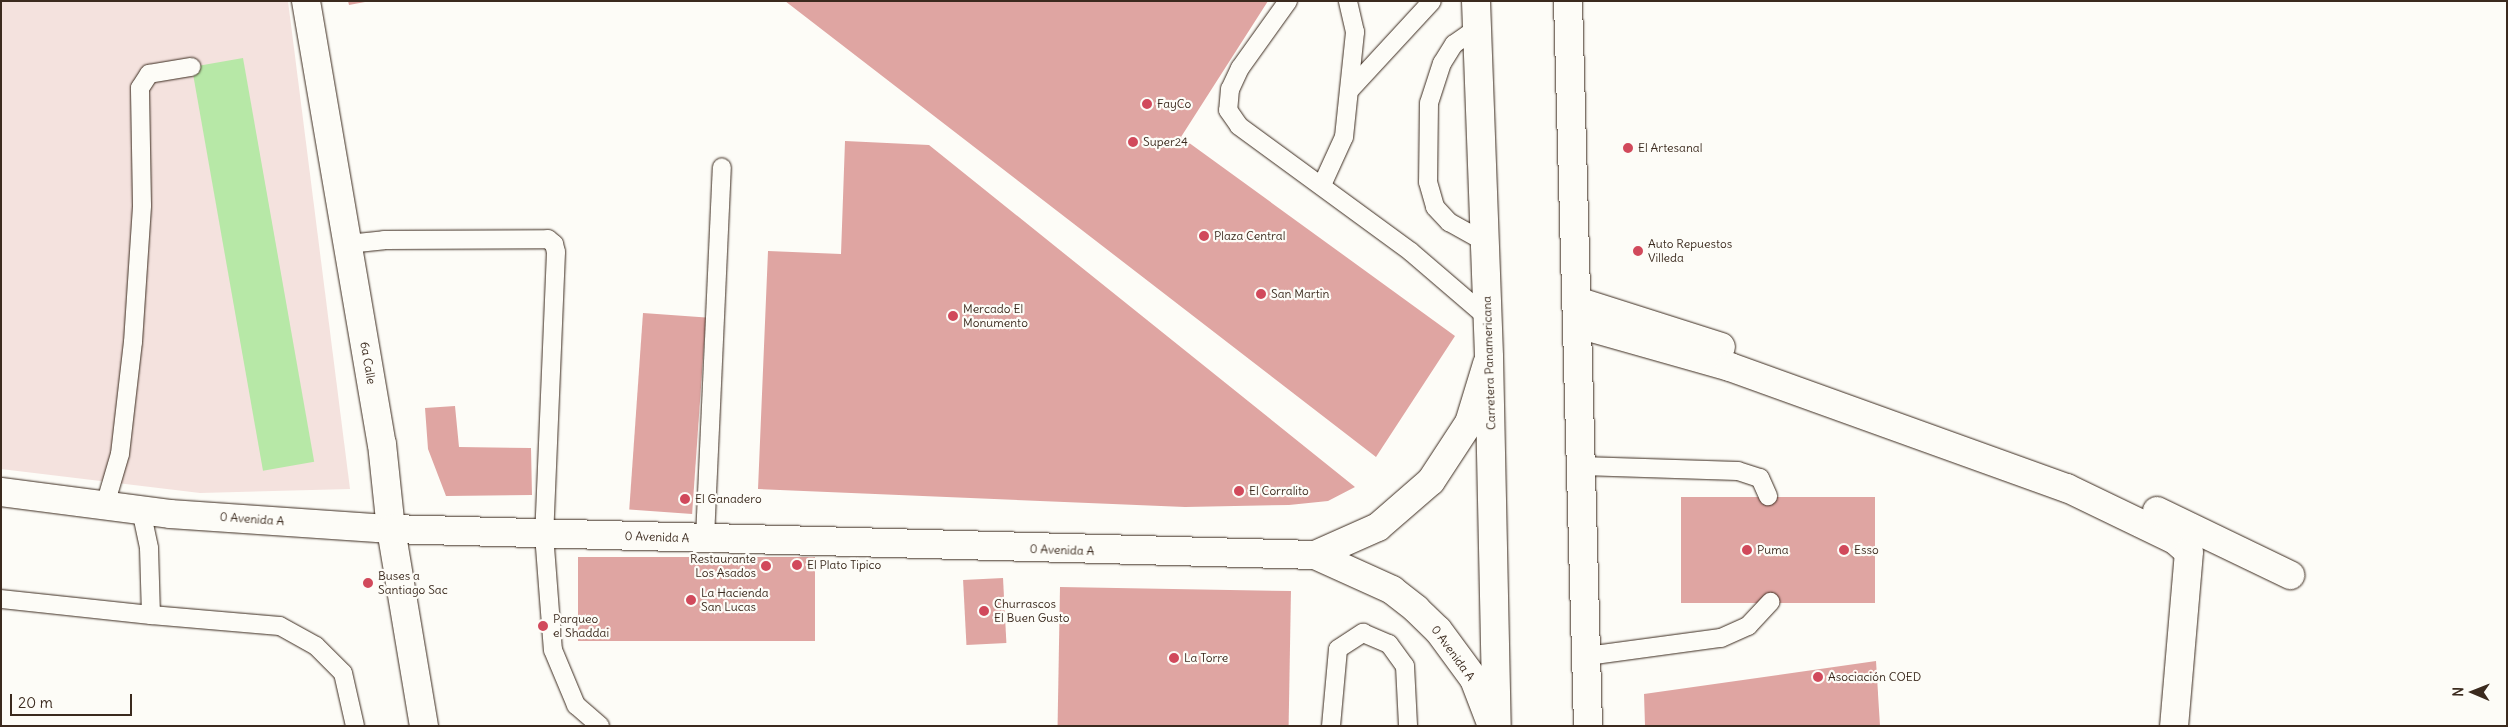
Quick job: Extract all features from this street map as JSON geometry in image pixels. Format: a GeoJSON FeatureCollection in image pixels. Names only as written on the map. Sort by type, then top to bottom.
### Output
{"type":"FeatureCollection","features":[{"type":"Feature","properties":{"kind":"main road","name":"6a Calle"},"geometry":{"type":"LineString","coordinates":[[306,1],[382,444],[391,529],[424,726]]}},
{"type":"Feature","properties":{"kind":"main road","name":"Carretera Panamericana"},"geometry":{"type":"LineString","coordinates":[[1476,1],[1488,318],[1496,726]]}},
{"type":"Feature","properties":{"kind":"main road"},"geometry":{"type":"LineString","coordinates":[[1568,1],[1588,726]]}},
{"type":"Feature","properties":{"kind":"main road"},"geometry":{"type":"LineString","coordinates":[[1578,312],[1673,330],[1987,440],[2138,502],[2290,575]]}},
{"type":"Feature","properties":{"kind":"main road"},"geometry":{"type":"LineString","coordinates":[[1578,312],[2048,481],[2175,540],[2190,552],[2174,726]]}},
{"type":"Feature","properties":{"kind":"main road","name":"0 Avenida A"},"geometry":{"type":"LineString","coordinates":[[1315,555],[1378,527],[1431,481],[1469,423],[1489,356]]}},
{"type":"Feature","properties":{"kind":"main road","name":"0 Avenida A"},"geometry":{"type":"LineString","coordinates":[[1,492],[140,510],[391,529],[1315,555],[1392,590],[1438,630],[1474,680],[1492,726]]}},
{"type":"Feature","properties":{"kind":"lane"},"geometry":{"type":"LineString","coordinates":[[1288,1],[1240,68],[1230,89],[1228,110],[1239,126],[1322,185],[1410,252],[1488,318]]}},
{"type":"Feature","properties":{"kind":"lane"},"geometry":{"type":"LineString","coordinates":[[1322,185],[1344,137],[1355,32],[1348,1]]}},
{"type":"Feature","properties":{"kind":"lane"},"geometry":{"type":"LineString","coordinates":[[1349,91],[1432,1]]}},
{"type":"Feature","properties":{"kind":"lane"},"geometry":{"type":"LineString","coordinates":[[1477,28],[1454,44],[1440,71],[1429,103],[1428,182],[1435,208],[1449,222],[1485,242]]}},
{"type":"Feature","properties":{"kind":"lane"},"geometry":{"type":"LineString","coordinates":[[105,505],[120,454],[133,342],[142,205],[140,88],[149,74],[191,67]]}},
{"type":"Feature","properties":{"kind":"lane"},"geometry":{"type":"LineString","coordinates":[[704,538],[722,167]]}},
{"type":"Feature","properties":{"kind":"lane"},"geometry":{"type":"LineString","coordinates":[[348,244],[548,239],[554,244],[556,252],[544,534],[552,650],[576,705],[600,726]]}},
{"type":"Feature","properties":{"kind":"lane"},"geometry":{"type":"LineString","coordinates":[[1582,466],[1738,471],[1760,478],[1768,496]]}},
{"type":"Feature","properties":{"kind":"lane"},"geometry":{"type":"LineString","coordinates":[[140,510],[149,548],[151,615]]}},
{"type":"Feature","properties":{"kind":"lane"},"geometry":{"type":"LineString","coordinates":[[1,599],[280,626],[316,646],[342,673],[355,726]]}},
{"type":"Feature","properties":{"kind":"lane"},"geometry":{"type":"LineString","coordinates":[[1587,656],[1721,638],[1748,626],[1770,602]]}},
{"type":"Feature","properties":{"kind":"lane"},"geometry":{"type":"LineString","coordinates":[[1331,726],[1338,650],[1363,634],[1389,644],[1405,666],[1408,726]]}},
{"type":"Feature","properties":{"kind":"shaded area"},"geometry":{"type":"Polygon","coordinates":[[[1,1],[288,1],[350,489],[200,493],[1,469],[1,1]]]}},
{"type":"Feature","properties":{"kind":"green space"},"geometry":{"type":"Polygon","coordinates":[[[243,58],[314,462],[263,471],[192,67],[243,58]]]}},
{"type":"Feature","properties":{"kind":"building"},"geometry":{"type":"Polygon","coordinates":[[[348,1],[365,1],[365,2],[349,5],[348,1]]]}},
{"type":"Feature","properties":{"kind":"building","name":"Plaza Central"},"geometry":{"type":"Polygon","coordinates":[[[785,1],[1268,1],[1181,137],[1455,336],[1376,457],[785,1]]]}},
{"type":"Feature","properties":{"kind":"building","name":"Mercado El Monumento"},"geometry":{"type":"Polygon","coordinates":[[[845,141],[929,145],[1355,487],[1328,501],[1289,505],[1185,507],[758,489],[768,251],[841,254],[845,141]]]}},
{"type":"Feature","properties":{"kind":"building"},"geometry":{"type":"Polygon","coordinates":[[[643,313],[706,317],[692,514],[629,510],[643,313]]]}},
{"type":"Feature","properties":{"kind":"building"},"geometry":{"type":"Polygon","coordinates":[[[455,406],[459,447],[531,448],[532,495],[446,496],[428,449],[425,408],[455,406]]]}},
{"type":"Feature","properties":{"kind":"building","name":"Puma"},"geometry":{"type":"Polygon","coordinates":[[[1681,497],[1875,497],[1875,603],[1681,603],[1681,497]]]}},
{"type":"Feature","properties":{"kind":"building"},"geometry":{"type":"Polygon","coordinates":[[[578,557],[815,557],[815,641],[578,641],[578,557]]]}},
{"type":"Feature","properties":{"kind":"building","name":"Churrascos El Buen Gusto"},"geometry":{"type":"Polygon","coordinates":[[[1003,578],[1006,643],[966,645],[963,580],[1003,578]]]}},
{"type":"Feature","properties":{"kind":"building","name":"La Torre"},"geometry":{"type":"Polygon","coordinates":[[[1060,587],[1291,591],[1289,726],[1058,726],[1060,587]]]}},
{"type":"Feature","properties":{"kind":"building","name":"Asociación COED"},"geometry":{"type":"Polygon","coordinates":[[[1876,661],[1880,726],[1645,726],[1644,694],[1876,661]]]}},
{"type":"Feature","properties":{"kind":"place","name":"FayCo"},"geometry":{"type":"Point","coordinates":[1147,104]}},
{"type":"Feature","properties":{"kind":"place","name":"Super24"},"geometry":{"type":"Point","coordinates":[1133,142]}},
{"type":"Feature","properties":{"kind":"place","name":"El Artesanal"},"geometry":{"type":"Point","coordinates":[1628,148]}},
{"type":"Feature","properties":{"kind":"place","name":"Plaza Central"},"geometry":{"type":"Point","coordinates":[1204,236]}},
{"type":"Feature","properties":{"kind":"place","name":"Auto Repuestos Villeda"},"geometry":{"type":"Point","coordinates":[1638,251]}},
{"type":"Feature","properties":{"kind":"place","name":"San Martin"},"geometry":{"type":"Point","coordinates":[1261,294]}},
{"type":"Feature","properties":{"kind":"place","name":"Mercado El Monumento"},"geometry":{"type":"Point","coordinates":[953,316]}},
{"type":"Feature","properties":{"kind":"place","name":"El Corralito"},"geometry":{"type":"Point","coordinates":[1239,491]}},
{"type":"Feature","properties":{"kind":"place","name":"El Ganadero"},"geometry":{"type":"Point","coordinates":[685,499]}},
{"type":"Feature","properties":{"kind":"place","name":"Puma"},"geometry":{"type":"Point","coordinates":[1747,550]}},
{"type":"Feature","properties":{"kind":"place","name":"Esso"},"geometry":{"type":"Point","coordinates":[1844,550]}},
{"type":"Feature","properties":{"kind":"place","name":"El Plato Tipico"},"geometry":{"type":"Point","coordinates":[797,565]}},
{"type":"Feature","properties":{"kind":"place","name":"Restaurante Los Asados"},"geometry":{"type":"Point","coordinates":[766,566]}},
{"type":"Feature","properties":{"kind":"place","name":"Buses a Santiago Sac"},"geometry":{"type":"Point","coordinates":[368,583]}},
{"type":"Feature","properties":{"kind":"place","name":"La Hacienda San Lucas"},"geometry":{"type":"Point","coordinates":[691,600]}},
{"type":"Feature","properties":{"kind":"place","name":"Churrascos El Buen Gusto"},"geometry":{"type":"Point","coordinates":[984,611]}},
{"type":"Feature","properties":{"kind":"place","name":"Parqueo el Shaddai"},"geometry":{"type":"Point","coordinates":[543,626]}},
{"type":"Feature","properties":{"kind":"place","name":"La Torre"},"geometry":{"type":"Point","coordinates":[1174,658]}},
{"type":"Feature","properties":{"kind":"place","name":"Asociación COED"},"geometry":{"type":"Point","coordinates":[1818,677]}}]}
